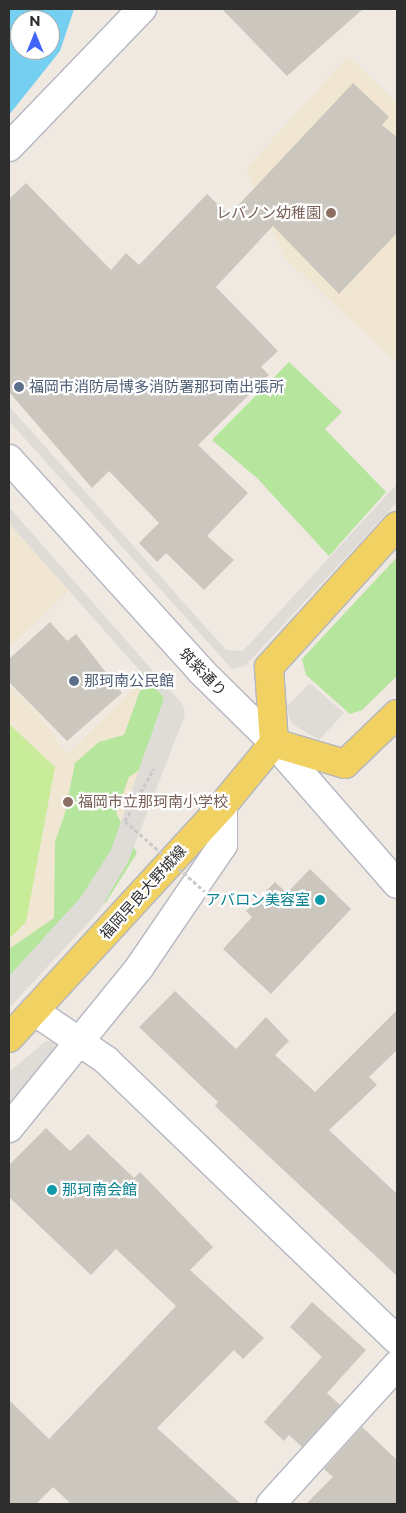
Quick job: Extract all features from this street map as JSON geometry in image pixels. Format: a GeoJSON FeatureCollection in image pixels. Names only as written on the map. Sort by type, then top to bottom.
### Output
{"type":"FeatureCollection","features":[{"type":"Feature","properties":{"kind":"main road"},"geometry":{"type":"LineString","coordinates":[[397,526],[269,667],[274,743],[345,764],[397,714]]}},
{"type":"Feature","properties":{"kind":"main road","name":"福岡早良大野城線"},"geometry":{"type":"LineString","coordinates":[[9,1038],[223,805],[274,743]]}},
{"type":"Feature","properties":{"kind":"street"},"geometry":{"type":"LineString","coordinates":[[9,147],[142,9]]}},
{"type":"Feature","properties":{"kind":"street","name":"筑紫通り"},"geometry":{"type":"LineString","coordinates":[[9,459],[200,671],[274,743],[397,884]]}},
{"type":"Feature","properties":{"kind":"street"},"geometry":{"type":"LineString","coordinates":[[9,1128],[66,1062],[79,1040],[138,968],[223,845],[223,805]]}},
{"type":"Feature","properties":{"kind":"street"},"geometry":{"type":"LineString","coordinates":[[34,1011],[106,1060],[397,1340]]}},
{"type":"Feature","properties":{"kind":"street"},"geometry":{"type":"LineString","coordinates":[[271,1504],[397,1365]]}},
{"type":"Feature","properties":{"kind":"path"},"geometry":{"type":"LineString","coordinates":[[154,768],[125,821],[204,891]]}},
{"type":"Feature","properties":{"kind":"shaded area","name":"レバノン幼稚園"},"geometry":{"type":"Polygon","coordinates":[[[348,56],[397,103],[397,363],[285,258],[246,169],[348,56]]]}},
{"type":"Feature","properties":{"kind":"shaded area"},"geometry":{"type":"Polygon","coordinates":[[[9,406],[226,650],[243,651],[397,484],[397,502],[245,666],[232,669],[9,421],[9,406]]]}},
{"type":"Feature","properties":{"kind":"shaded area"},"geometry":{"type":"Polygon","coordinates":[[[9,507],[183,705],[185,715],[128,862],[99,911],[9,1008],[9,976],[81,897],[111,850],[164,698],[9,523],[9,507]]]}},
{"type":"Feature","properties":{"kind":"shaded area"},"geometry":{"type":"Polygon","coordinates":[[[9,523],[69,591],[9,648],[9,523]]]}},
{"type":"Feature","properties":{"kind":"shaded area","name":"福岡市立那珂南小学校"},"geometry":{"type":"Polygon","coordinates":[[[145,678],[164,698],[111,850],[9,976],[9,685],[39,715],[67,754],[145,678]]]}},
{"type":"Feature","properties":{"kind":"shaded area"},"geometry":{"type":"Polygon","coordinates":[[[310,683],[344,713],[319,740],[292,724],[286,707],[310,683]]]}},
{"type":"Feature","properties":{"kind":"shaded area"},"geometry":{"type":"Polygon","coordinates":[[[46,1041],[53,1041],[58,1046],[9,1106],[9,1072],[46,1041]]]}},
{"type":"Feature","properties":{"kind":"green space"},"geometry":{"type":"Polygon","coordinates":[[[289,362],[342,412],[325,429],[386,492],[329,556],[257,478],[212,440],[289,362]]]}},
{"type":"Feature","properties":{"kind":"green space"},"geometry":{"type":"Polygon","coordinates":[[[397,557],[397,676],[362,710],[350,714],[306,675],[302,659],[397,557]]]}},
{"type":"Feature","properties":{"kind":"green space"},"geometry":{"type":"Polygon","coordinates":[[[142,685],[168,689],[160,756],[129,777],[116,813],[137,853],[106,902],[63,935],[9,992],[9,949],[54,918],[55,842],[65,813],[75,763],[99,742],[124,735],[142,685]]]}},
{"type":"Feature","properties":{"kind":"green space"},"geometry":{"type":"Polygon","coordinates":[[[9,724],[55,767],[26,922],[9,939],[9,724]]]}},
{"type":"Feature","properties":{"kind":"water"},"geometry":{"type":"Polygon","coordinates":[[[9,9],[74,9],[60,51],[60,10],[10,10],[10,60],[53,60],[9,115],[9,9]]]}},
{"type":"Feature","properties":{"kind":"building"},"geometry":{"type":"Polygon","coordinates":[[[222,9],[363,9],[287,76],[222,9]]]}},
{"type":"Feature","properties":{"kind":"building"},"geometry":{"type":"Polygon","coordinates":[[[353,83],[389,117],[382,125],[397,137],[397,233],[339,294],[273,226],[216,287],[278,351],[261,367],[269,375],[198,445],[248,493],[207,536],[234,560],[204,590],[166,553],[157,562],[139,543],[159,523],[109,471],[92,488],[9,392],[9,199],[26,183],[111,270],[126,253],[139,265],[207,194],[229,215],[353,83]]]}},
{"type":"Feature","properties":{"kind":"building","name":"那珂南公民館"},"geometry":{"type":"Polygon","coordinates":[[[50,622],[67,641],[76,634],[122,693],[67,741],[9,682],[9,659],[50,622]]]}},
{"type":"Feature","properties":{"kind":"building"},"geometry":{"type":"Polygon","coordinates":[[[310,869],[351,909],[271,994],[223,949],[252,917],[246,911],[275,882],[287,893],[310,869]]]}},
{"type":"Feature","properties":{"kind":"building"},"geometry":{"type":"Polygon","coordinates":[[[175,991],[236,1049],[266,1017],[289,1041],[275,1055],[315,1092],[397,1010],[397,1050],[369,1077],[377,1085],[329,1130],[397,1194],[397,1276],[215,1106],[218,1102],[139,1027],[175,991]]]}},
{"type":"Feature","properties":{"kind":"building"},"geometry":{"type":"Polygon","coordinates":[[[46,1128],[70,1151],[88,1134],[134,1178],[140,1172],[213,1247],[190,1270],[264,1338],[243,1359],[234,1350],[157,1428],[241,1504],[71,1504],[53,1487],[36,1504],[9,1504],[9,1400],[49,1439],[176,1306],[116,1249],[91,1275],[9,1197],[9,1165],[46,1128]]]}},
{"type":"Feature","properties":{"kind":"building"},"geometry":{"type":"Polygon","coordinates":[[[312,1302],[366,1350],[327,1393],[340,1405],[302,1447],[289,1435],[284,1441],[264,1422],[322,1357],[290,1327],[312,1302]]]}},
{"type":"Feature","properties":{"kind":"building"},"geometry":{"type":"Polygon","coordinates":[[[362,1427],[397,1460],[397,1504],[306,1504],[333,1477],[324,1469],[362,1427]]]}},
{"type":"Feature","properties":{"kind":"place","name":"レバノン幼稚園"},"geometry":{"type":"Point","coordinates":[331,213]}},
{"type":"Feature","properties":{"kind":"place","name":"福岡市消防局博多消防署那珂南出張所"},"geometry":{"type":"Point","coordinates":[19,387]}},
{"type":"Feature","properties":{"kind":"place","name":"那珂南公民館"},"geometry":{"type":"Point","coordinates":[74,681]}},
{"type":"Feature","properties":{"kind":"place","name":"福岡市立那珂南小学校"},"geometry":{"type":"Point","coordinates":[68,802]}},
{"type":"Feature","properties":{"kind":"place","name":"アバロン美容室"},"geometry":{"type":"Point","coordinates":[320,900]}},
{"type":"Feature","properties":{"kind":"place","name":"那珂南会館"},"geometry":{"type":"Point","coordinates":[52,1190]}}]}
